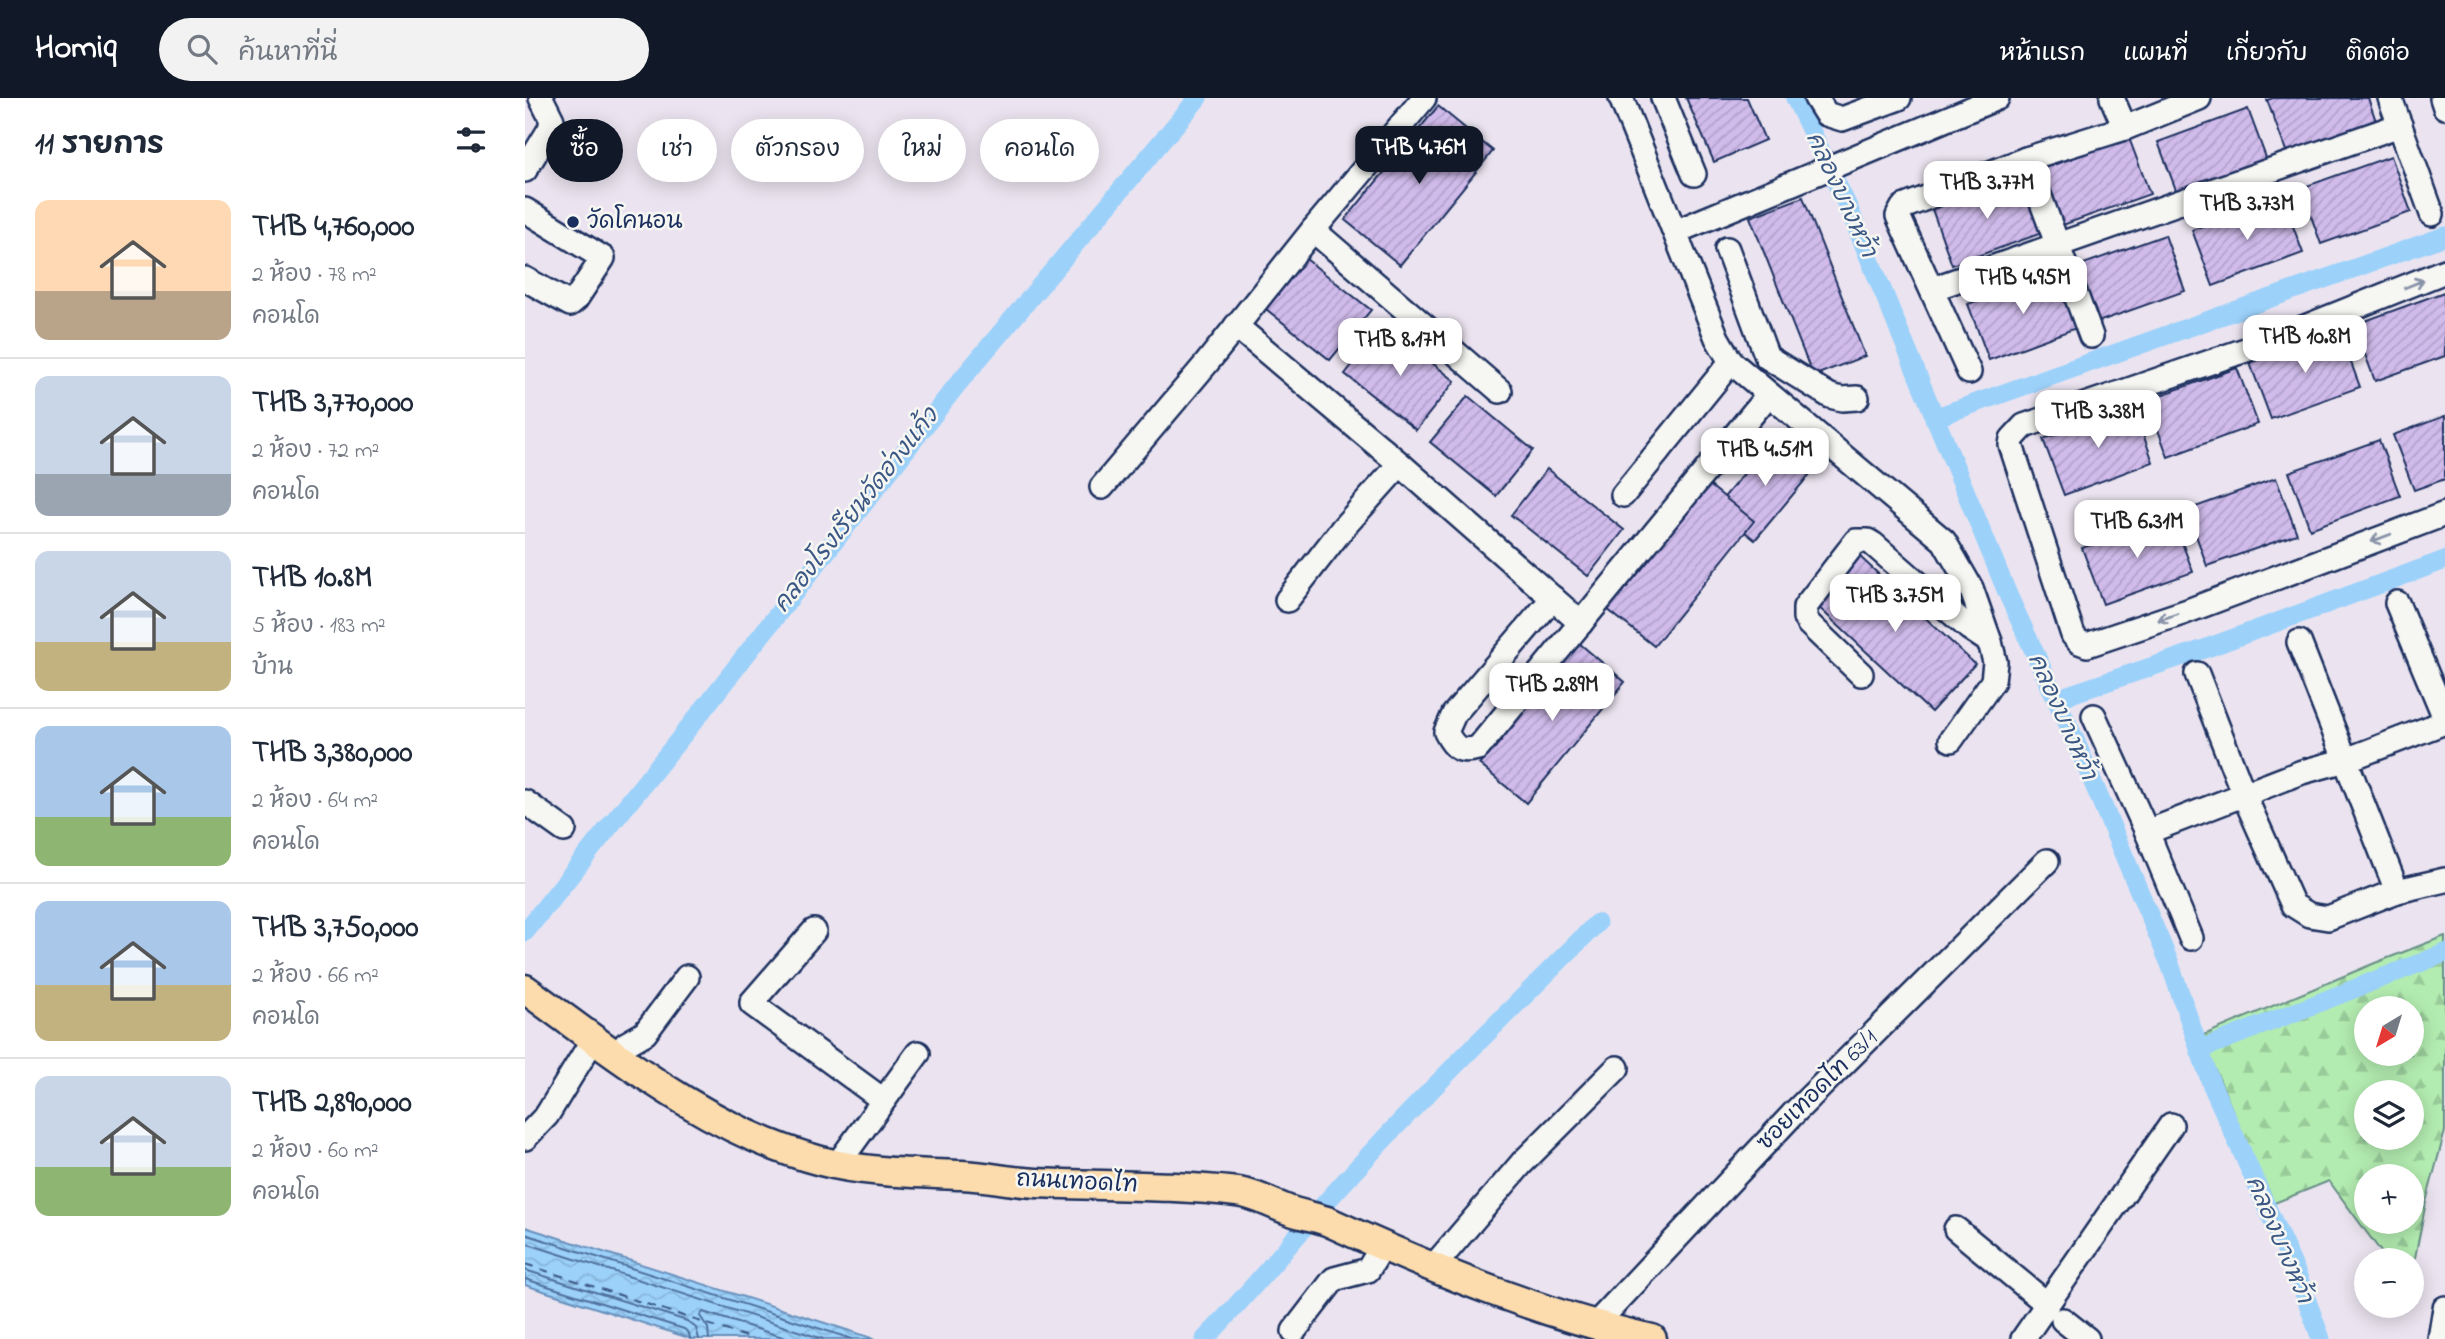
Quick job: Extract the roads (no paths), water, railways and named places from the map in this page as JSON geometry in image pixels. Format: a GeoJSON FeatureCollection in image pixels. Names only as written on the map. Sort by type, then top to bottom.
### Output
{"type":"FeatureCollection","features":[{"type":"Feature","properties":{"kind":"main road","name":"ถนนเทอดไท"},"geometry":{"type":"LineString","coordinates":[[525,989],[659,1084],[712,1116],[784,1148],[837,1165],[1034,1183],[1240,1192],[1383,1245],[1522,1302],[1594,1326],[1652,1339]]}},
{"type":"Feature","properties":{"kind":"street"},"geometry":{"type":"LineString","coordinates":[[1102,487],[1424,98]]}},
{"type":"Feature","properties":{"kind":"street"},"geometry":{"type":"LineString","coordinates":[[1621,98],[1717,338],[1739,370],[1944,541],[1971,588],[1995,662],[1993,681],[1951,740]]}},
{"type":"Feature","properties":{"kind":"street"},"geometry":{"type":"LineString","coordinates":[[1663,98],[1693,174]]}},
{"type":"Feature","properties":{"kind":"street"},"geometry":{"type":"LineString","coordinates":[[1816,98],[1826,114],[1842,119],[1899,98]]}},
{"type":"Feature","properties":{"kind":"street"},"geometry":{"type":"LineString","coordinates":[[1675,232],[1997,98]]}},
{"type":"Feature","properties":{"kind":"street"},"geometry":{"type":"LineString","coordinates":[[2112,98],[2125,128]]}},
{"type":"Feature","properties":{"kind":"street"},"geometry":{"type":"LineString","coordinates":[[1969,372],[1898,216],[1899,211],[1903,207],[2026,159],[2125,128],[2147,108],[2199,98]]}},
{"type":"Feature","properties":{"kind":"street"},"geometry":{"type":"LineString","coordinates":[[2390,98],[2432,214]]}},
{"type":"Feature","properties":{"kind":"street"},"geometry":{"type":"LineString","coordinates":[[2442,98],[2445,107]]}},
{"type":"Feature","properties":{"kind":"street"},"geometry":{"type":"LineString","coordinates":[[525,170],[550,129],[552,120],[537,103]]}},
{"type":"Feature","properties":{"kind":"street"},"geometry":{"type":"LineString","coordinates":[[1932,289],[2400,125]]}},
{"type":"Feature","properties":{"kind":"street"},"geometry":{"type":"LineString","coordinates":[[1643,153],[1679,137]]}},
{"type":"Feature","properties":{"kind":"street"},"geometry":{"type":"LineString","coordinates":[[2026,159],[2091,336]]}},
{"type":"Feature","properties":{"kind":"street"},"geometry":{"type":"LineString","coordinates":[[525,210],[603,258],[570,304],[525,279]]}},
{"type":"Feature","properties":{"kind":"street"},"geometry":{"type":"LineString","coordinates":[[1313,230],[1500,391]]}},
{"type":"Feature","properties":{"kind":"street"},"geometry":{"type":"LineString","coordinates":[[1727,249],[1767,358],[1830,396],[1842,399],[1857,398]]}},
{"type":"Feature","properties":{"kind":"street"},"geometry":{"type":"LineString","coordinates":[[2445,271],[2260,345],[2024,426],[2012,439],[2011,445],[2073,635],[2079,642],[2087,645],[2185,612],[2445,514]]}},
{"type":"Feature","properties":{"kind":"street"},"geometry":{"type":"LineString","coordinates":[[1237,326],[1581,623]]}},
{"type":"Feature","properties":{"kind":"street"},"geometry":{"type":"LineString","coordinates":[[1623,495],[1739,370],[1767,358]]}},
{"type":"Feature","properties":{"kind":"street"},"geometry":{"type":"LineString","coordinates":[[1553,598],[1454,714],[1446,732],[1457,748],[1467,751],[1478,748],[1768,395]]}},
{"type":"Feature","properties":{"kind":"street"},"geometry":{"type":"LineString","coordinates":[[1287,600],[1342,530],[1400,464]]}},
{"type":"Feature","properties":{"kind":"street"},"geometry":{"type":"LineString","coordinates":[[1861,674],[1809,624],[1804,614],[1805,607],[1856,541],[1873,544],[1969,628],[1990,642]]}},
{"type":"Feature","properties":{"kind":"street"},"geometry":{"type":"LineString","coordinates":[[2147,832],[2302,772],[2346,760],[2445,720],[2397,603]]}},
{"type":"Feature","properties":{"kind":"street"},"geometry":{"type":"LineString","coordinates":[[2299,642],[2397,891]]}},
{"type":"Feature","properties":{"kind":"street"},"geometry":{"type":"LineString","coordinates":[[2197,674],[2244,795],[2293,905],[2309,915],[2328,918],[2397,891],[2445,880]]}},
{"type":"Feature","properties":{"kind":"street"},"geometry":{"type":"LineString","coordinates":[[2094,716],[2147,832],[2191,938]]}},
{"type":"Feature","properties":{"kind":"street"},"geometry":{"type":"LineString","coordinates":[[525,802],[564,830]]}},
{"type":"Feature","properties":{"kind":"street","name":"ซอยเทอดไท 63/1"},"geometry":{"type":"LineString","coordinates":[[1594,1326],[1792,1115],[2047,861]]}},
{"type":"Feature","properties":{"kind":"street"},"geometry":{"type":"LineString","coordinates":[[814,931],[752,1004],[883,1100]]}},
{"type":"Feature","properties":{"kind":"street"},"geometry":{"type":"LineString","coordinates":[[618,1055],[626,1044],[645,1033],[687,977]]}},
{"type":"Feature","properties":{"kind":"street"},"geometry":{"type":"LineString","coordinates":[[525,1138],[547,1115],[594,1038]]}},
{"type":"Feature","properties":{"kind":"street"},"geometry":{"type":"LineString","coordinates":[[837,1165],[918,1053]]}},
{"type":"Feature","properties":{"kind":"street"},"geometry":{"type":"LineString","coordinates":[[1433,1266],[1522,1163],[1617,1068]]}},
{"type":"Feature","properties":{"kind":"street"},"geometry":{"type":"LineString","coordinates":[[2023,1339],[2055,1312],[2171,1125]]}},
{"type":"Feature","properties":{"kind":"street"},"geometry":{"type":"LineString","coordinates":[[1956,1229],[2087,1339]]}},
{"type":"Feature","properties":{"kind":"street"},"geometry":{"type":"LineString","coordinates":[[1294,1331],[1335,1279],[1368,1270],[1383,1245]]}},
{"type":"Feature","properties":{"kind":"street"},"geometry":{"type":"LineString","coordinates":[[2440,1339],[2445,1308]]}},
{"type":"Feature","properties":{"kind":"water"},"geometry":{"type":"Polygon","coordinates":[[[525,1227],[875,1339],[692,1339],[525,1285],[525,1227]]]}},
{"type":"Feature","properties":{"kind":"waterway","name":"คลองโรงเรียนวัดอ่างแก้ว"},"geometry":{"type":"LineString","coordinates":[[525,932],[956,386],[1198,98]]}},
{"type":"Feature","properties":{"kind":"waterway","name":"คลองบางหว้า"},"geometry":{"type":"LineString","coordinates":[[1795,98],[1849,209],[2009,597],[2075,740],[2170,964],[2211,1083],[2299,1279],[2321,1339]]}},
{"type":"Feature","properties":{"kind":"waterway"},"geometry":{"type":"LineString","coordinates":[[1934,418],[2445,236]]}},
{"type":"Feature","properties":{"kind":"waterway"},"geometry":{"type":"LineString","coordinates":[[2056,699],[2207,648],[2445,560]]}},
{"type":"Feature","properties":{"kind":"waterway"},"geometry":{"type":"LineString","coordinates":[[1205,1339],[1377,1146],[1597,923]]}},
{"type":"Feature","properties":{"kind":"waterway"},"geometry":{"type":"LineString","coordinates":[[2199,1050],[2445,953]]}},
{"type":"Feature","properties":{"kind":"place","name":"วัดโคนอน"},"geometry":{"type":"Point","coordinates":[573,222]}}]}
